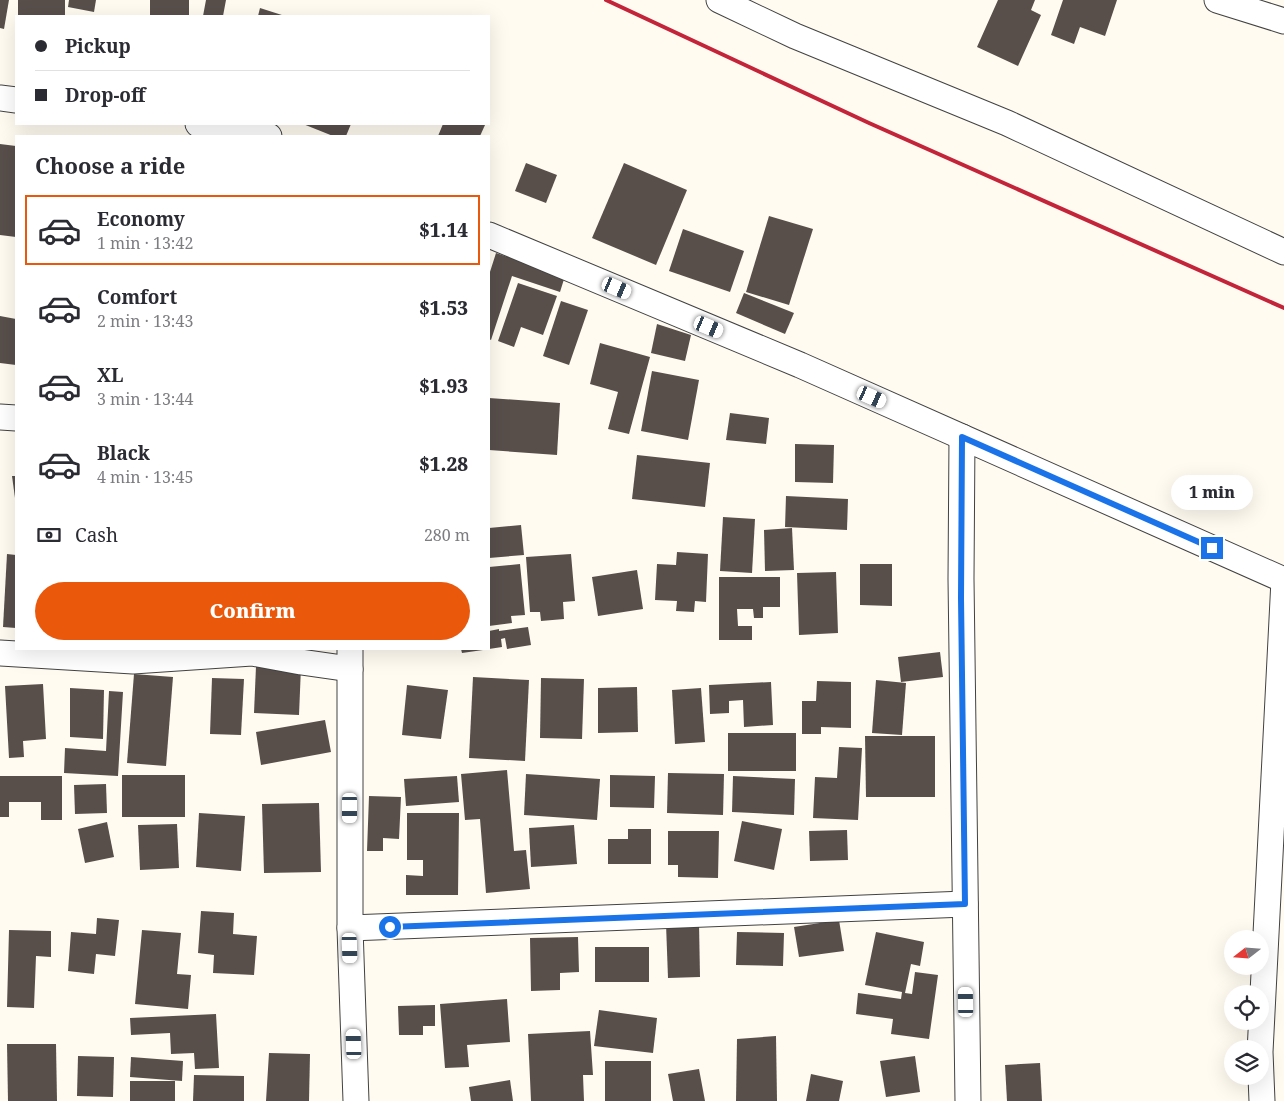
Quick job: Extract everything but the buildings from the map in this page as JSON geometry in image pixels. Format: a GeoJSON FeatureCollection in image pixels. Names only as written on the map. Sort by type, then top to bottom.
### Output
{"type":"FeatureCollection","features":[{"type":"Feature","properties":{"kind":"street"},"geometry":{"type":"LineString","coordinates":[[719,0],[795,36],[1006,122],[1284,252]]}},
{"type":"Feature","properties":{"kind":"street"},"geometry":{"type":"LineString","coordinates":[[1217,0],[1284,21]]}},
{"type":"Feature","properties":{"kind":"street"},"geometry":{"type":"LineString","coordinates":[[0,98],[15,100]]}},
{"type":"Feature","properties":{"kind":"street"},"geometry":{"type":"LineString","coordinates":[[204,125],[263,135]]}},
{"type":"Feature","properties":{"kind":"street"},"geometry":{"type":"LineString","coordinates":[[490,235],[800,365],[1284,580],[1261,1042],[1262,1101]]}},
{"type":"Feature","properties":{"kind":"street"},"geometry":{"type":"LineString","coordinates":[[0,417],[15,418]]}},
{"type":"Feature","properties":{"kind":"street"},"geometry":{"type":"LineString","coordinates":[[962,437],[961,579],[968,1101]]}},
{"type":"Feature","properties":{"kind":"street"},"geometry":{"type":"LineString","coordinates":[[0,653],[134,661],[252,652],[301,662],[350,659],[350,928],[356,1101]]}},
{"type":"Feature","properties":{"kind":"street"},"geometry":{"type":"LineString","coordinates":[[350,928],[965,904]]}},
{"type":"Feature","properties":{"kind":"railway"},"geometry":{"type":"LineString","coordinates":[[606,0],[869,123],[1284,308]]}},
{"type":"Feature","properties":{"kind":"route"},"geometry":{"type":"LineString","coordinates":[[390,927],[965,904],[961,598],[962,437],[1212,548]]}}]}
